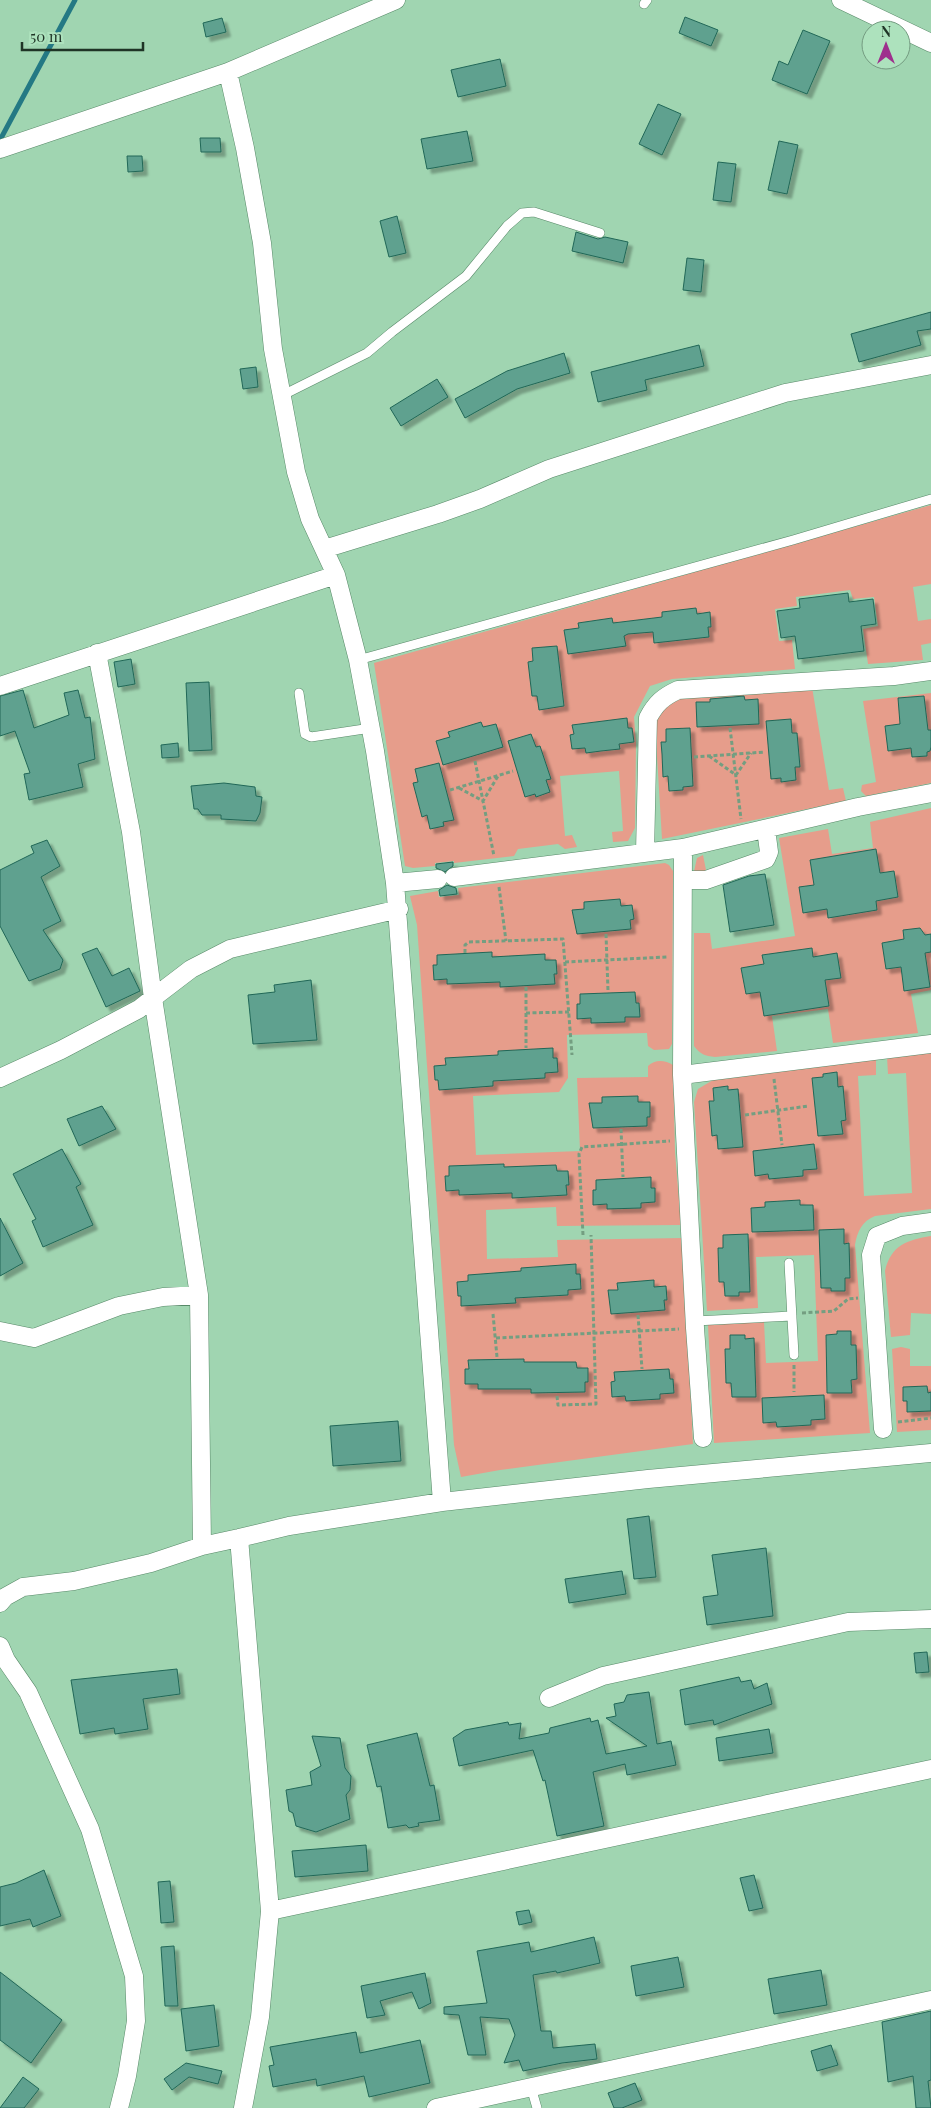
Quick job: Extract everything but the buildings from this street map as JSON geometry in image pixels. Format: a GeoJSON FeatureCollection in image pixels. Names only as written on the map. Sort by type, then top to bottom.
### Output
{"type":"FeatureCollection","features":[{"type":"Feature","properties":{"kind":"street"},"geometry":{"type":"LineString","coordinates":[[0,149],[228,72],[396,0]]}},
{"type":"Feature","properties":{"kind":"street"},"geometry":{"type":"LineString","coordinates":[[840,0],[931,43]]}},
{"type":"Feature","properties":{"kind":"street"},"geometry":{"type":"LineString","coordinates":[[228,72],[245,148],[262,243],[273,349],[296,472],[310,519],[336,574],[358,660],[371,728],[399,909],[442,1502]]}},
{"type":"Feature","properties":{"kind":"street"},"geometry":{"type":"LineString","coordinates":[[324,549],[438,514],[480,499],[549,469],[785,393],[931,366]]}},
{"type":"Feature","properties":{"kind":"street"},"geometry":{"type":"LineString","coordinates":[[0,686],[336,574]]}},
{"type":"Feature","properties":{"kind":"street"},"geometry":{"type":"LineString","coordinates":[[97,653],[131,832],[153,998],[200,1295],[202,1546]]}},
{"type":"Feature","properties":{"kind":"street"},"geometry":{"type":"LineString","coordinates":[[645,853],[648,718],[655,704],[664,696],[678,690],[931,672]]}},
{"type":"Feature","properties":{"kind":"street"},"geometry":{"type":"LineString","coordinates":[[395,883],[683,848],[858,807],[931,793]]}},
{"type":"Feature","properties":{"kind":"street"},"geometry":{"type":"LineString","coordinates":[[683,880],[706,880],[766,859],[769,852],[766,829]]}},
{"type":"Feature","properties":{"kind":"street"},"geometry":{"type":"LineString","coordinates":[[683,848],[682,1075],[703,1438]]}},
{"type":"Feature","properties":{"kind":"street"},"geometry":{"type":"LineString","coordinates":[[0,1078],[61,1050],[139,1009],[192,969],[230,949],[399,909]]}},
{"type":"Feature","properties":{"kind":"street"},"geometry":{"type":"LineString","coordinates":[[682,1075],[931,1044]]}},
{"type":"Feature","properties":{"kind":"street"},"geometry":{"type":"LineString","coordinates":[[883,1427],[871,1255],[877,1236],[902,1226],[931,1222]]}},
{"type":"Feature","properties":{"kind":"street"},"geometry":{"type":"LineString","coordinates":[[0,1331],[34,1338],[119,1306],[163,1297],[200,1295]]}},
{"type":"Feature","properties":{"kind":"street"},"geometry":{"type":"LineString","coordinates":[[0,1603],[5,1597],[23,1587],[74,1581],[152,1563],[202,1546],[289,1526],[442,1502],[648,1479],[931,1453]]}},
{"type":"Feature","properties":{"kind":"street"},"geometry":{"type":"LineString","coordinates":[[239,1538],[270,1911],[260,2017],[243,2108]]}},
{"type":"Feature","properties":{"kind":"street"},"geometry":{"type":"LineString","coordinates":[[550,1698],[603,1676],[848,1622],[931,1619]]}},
{"type":"Feature","properties":{"kind":"street"},"geometry":{"type":"LineString","coordinates":[[0,1646],[6,1660],[28,1692],[90,1829],[134,1976],[136,2021],[127,2076],[118,2108]]}},
{"type":"Feature","properties":{"kind":"street"},"geometry":{"type":"LineString","coordinates":[[270,1911],[931,1769]]}},
{"type":"Feature","properties":{"kind":"street"},"geometry":{"type":"LineString","coordinates":[[436,2108],[931,2000]]}},
{"type":"Feature","properties":{"kind":"lane"},"geometry":{"type":"LineString","coordinates":[[281,396],[367,354],[392,332],[466,276],[507,226],[522,213],[534,212],[600,233]]}},
{"type":"Feature","properties":{"kind":"lane"},"geometry":{"type":"LineString","coordinates":[[358,660],[793,540],[931,499]]}},
{"type":"Feature","properties":{"kind":"lane"},"geometry":{"type":"LineString","coordinates":[[298,692],[305,734],[311,737],[371,728]]}},
{"type":"Feature","properties":{"kind":"lane"},"geometry":{"type":"LineString","coordinates":[[789,1263],[794,1355]]}},
{"type":"Feature","properties":{"kind":"lane"},"geometry":{"type":"LineString","coordinates":[[695,1324],[792,1315]]}},
{"type":"Feature","properties":{"kind":"lane"},"geometry":{"type":"LineString","coordinates":[[531,2087],[537,2108]]}},
{"type":"Feature","properties":{"kind":"path"},"geometry":{"type":"LineString","coordinates":[[730,728],[743,834]]}},
{"type":"Feature","properties":{"kind":"path"},"geometry":{"type":"LineString","coordinates":[[694,757],[765,752]]}},
{"type":"Feature","properties":{"kind":"path"},"geometry":{"type":"LineString","coordinates":[[736,774],[752,753]]}},
{"type":"Feature","properties":{"kind":"path"},"geometry":{"type":"LineString","coordinates":[[708,756],[736,774]]}},
{"type":"Feature","properties":{"kind":"path"},"geometry":{"type":"LineString","coordinates":[[475,761],[497,872],[506,941]]}},
{"type":"Feature","properties":{"kind":"path"},"geometry":{"type":"LineString","coordinates":[[450,790],[513,771]]}},
{"type":"Feature","properties":{"kind":"path"},"geometry":{"type":"LineString","coordinates":[[483,801],[499,776]]}},
{"type":"Feature","properties":{"kind":"path"},"geometry":{"type":"LineString","coordinates":[[459,788],[483,801]]}},
{"type":"Feature","properties":{"kind":"path"},"geometry":{"type":"LineString","coordinates":[[606,934],[608,991]]}},
{"type":"Feature","properties":{"kind":"path"},"geometry":{"type":"LineString","coordinates":[[465,953],[465,945],[469,942],[560,938],[564,941],[572,1055]]}},
{"type":"Feature","properties":{"kind":"path"},"geometry":{"type":"LineString","coordinates":[[565,962],[682,957]]}},
{"type":"Feature","properties":{"kind":"path"},"geometry":{"type":"LineString","coordinates":[[526,987],[526,1048]]}},
{"type":"Feature","properties":{"kind":"path"},"geometry":{"type":"LineString","coordinates":[[526,1013],[569,1012]]}},
{"type":"Feature","properties":{"kind":"path"},"geometry":{"type":"LineString","coordinates":[[772,1064],[782,1145]]}},
{"type":"Feature","properties":{"kind":"path"},"geometry":{"type":"LineString","coordinates":[[745,1115],[808,1106]]}},
{"type":"Feature","properties":{"kind":"path"},"geometry":{"type":"LineString","coordinates":[[621,1129],[623,1177]]}},
{"type":"Feature","properties":{"kind":"path"},"geometry":{"type":"LineString","coordinates":[[582,1235],[579,1154],[581,1149],[685,1140]]}},
{"type":"Feature","properties":{"kind":"path"},"geometry":{"type":"LineString","coordinates":[[558,1396],[558,1405],[596,1404],[590,1235]]}},
{"type":"Feature","properties":{"kind":"path"},"geometry":{"type":"LineString","coordinates":[[792,1315],[834,1311],[848,1299],[874,1297]]}},
{"type":"Feature","properties":{"kind":"path"},"geometry":{"type":"LineString","coordinates":[[493,1314],[497,1357]]}},
{"type":"Feature","properties":{"kind":"path"},"geometry":{"type":"LineString","coordinates":[[638,1315],[642,1369]]}},
{"type":"Feature","properties":{"kind":"path"},"geometry":{"type":"LineString","coordinates":[[496,1338],[639,1332],[695,1324]]}},
{"type":"Feature","properties":{"kind":"path"},"geometry":{"type":"LineString","coordinates":[[794,1355],[794,1392]]}},
{"type":"Feature","properties":{"kind":"path"},"geometry":{"type":"LineString","coordinates":[[883,1427],[931,1418]]}},
{"type":"Feature","properties":{"kind":"shaded area"},"geometry":{"type":"Polygon","coordinates":[[[931,505],[931,584],[913,587],[918,621],[931,619],[931,643],[921,645],[923,660],[868,664],[863,629],[878,626],[874,597],[853,599],[850,590],[796,597],[797,606],[775,609],[779,641],[792,640],[795,669],[672,679],[650,686],[634,717],[636,743],[635,828],[628,841],[613,842],[612,832],[623,831],[619,771],[560,776],[565,836],[572,835],[577,847],[565,849],[558,844],[518,849],[514,856],[454,863],[454,861],[435,863],[435,866],[413,868],[405,866],[374,663],[931,505]]]}},
{"type":"Feature","properties":{"kind":"shaded area"},"geometry":{"type":"Polygon","coordinates":[[[812,687],[829,790],[843,788],[846,801],[662,839],[655,723],[666,701],[677,696],[812,687]]]}},
{"type":"Feature","properties":{"kind":"shaded area"},"geometry":{"type":"Polygon","coordinates":[[[931,693],[931,783],[866,796],[861,791],[862,785],[876,782],[863,701],[931,693]]]}},
{"type":"Feature","properties":{"kind":"shaded area"},"geometry":{"type":"Polygon","coordinates":[[[931,808],[931,990],[911,994],[918,1033],[833,1043],[828,1009],[772,1016],[777,1051],[715,1057],[698,1051],[694,1046],[694,933],[710,933],[712,949],[795,936],[779,838],[828,829],[832,854],[873,848],[870,822],[931,808]]]}},
{"type":"Feature","properties":{"kind":"shaded area"},"geometry":{"type":"Polygon","coordinates":[[[703,855],[707,875],[693,876],[697,858],[703,855]]]}},
{"type":"Feature","properties":{"kind":"shaded area"},"geometry":{"type":"Polygon","coordinates":[[[665,863],[673,871],[672,1044],[669,1049],[654,1050],[648,1046],[647,1033],[567,1035],[568,1078],[559,1092],[473,1096],[476,1155],[580,1151],[577,1078],[648,1077],[648,1066],[654,1062],[663,1061],[673,1065],[675,1152],[681,1225],[557,1226],[556,1207],[486,1210],[487,1259],[558,1257],[557,1240],[683,1238],[693,1444],[461,1477],[454,1445],[417,925],[410,896],[438,891],[439,897],[459,895],[458,888],[665,863]]]}},
{"type":"Feature","properties":{"kind":"shaded area"},"geometry":{"type":"Polygon","coordinates":[[[931,1051],[931,1209],[870,1218],[861,1228],[855,1245],[870,1433],[714,1443],[708,1325],[764,1322],[766,1363],[818,1361],[814,1255],[756,1257],[758,1308],[707,1311],[694,1102],[698,1089],[713,1080],[850,1060],[876,1059],[876,1075],[858,1076],[864,1196],[912,1193],[906,1073],[888,1074],[887,1057],[931,1051]]]}},
{"type":"Feature","properties":{"kind":"shaded area"},"geometry":{"type":"Polygon","coordinates":[[[931,1236],[931,1314],[911,1313],[910,1335],[891,1337],[885,1271],[888,1262],[891,1255],[901,1245],[931,1236]]]}},
{"type":"Feature","properties":{"kind":"shaded area"},"geometry":{"type":"Polygon","coordinates":[[[901,1347],[910,1349],[910,1366],[931,1366],[931,1430],[897,1432],[892,1349],[901,1347]]]}},
{"type":"Feature","properties":{"kind":"waterway"},"geometry":{"type":"LineString","coordinates":[[0,140],[75,0]]}}]}
